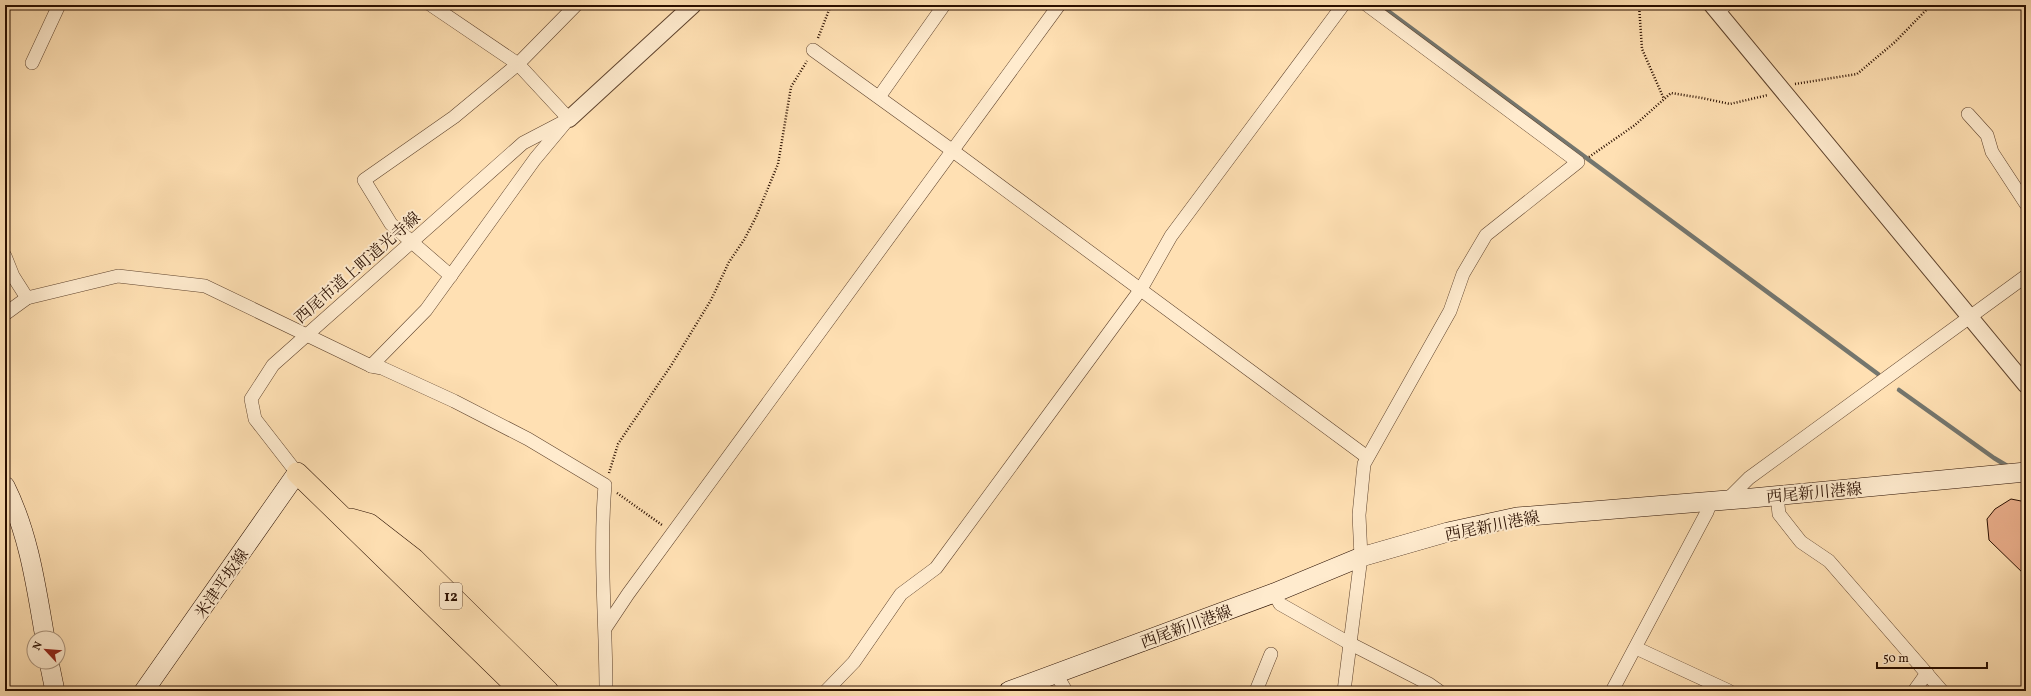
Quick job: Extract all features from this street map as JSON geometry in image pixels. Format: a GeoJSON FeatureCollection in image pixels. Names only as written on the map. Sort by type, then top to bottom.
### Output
{"type":"FeatureCollection","features":[{"type":"Feature","properties":{"kind":"main road","name":"西尾新川港線"},"geometry":{"type":"LineString","coordinates":[[1009,691],[1274,593],[1362,558],[1448,532],[1517,517],[1777,496],[2026,472]]}},
{"type":"Feature","properties":{"kind":"main road","name":"12"},"geometry":{"type":"LineString","coordinates":[[297,473],[521,691]]}},
{"type":"Feature","properties":{"kind":"main road","name":"米津平坂線"},"geometry":{"type":"LineString","coordinates":[[144,691],[297,473]]}},
{"type":"Feature","properties":{"kind":"main road"},"geometry":{"type":"LineString","coordinates":[[5,486],[14,504],[28,548],[43,630]]}},
{"type":"Feature","properties":{"kind":"main road","name":"12"},"geometry":{"type":"LineString","coordinates":[[343,517],[369,524],[414,559],[548,691]]}},
{"type":"Feature","properties":{"kind":"main road"},"geometry":{"type":"LineString","coordinates":[[51,670],[55,691]]}},
{"type":"Feature","properties":{"kind":"street"},"geometry":{"type":"LineString","coordinates":[[32,63],[59,5]]}},
{"type":"Feature","properties":{"kind":"street"},"geometry":{"type":"LineString","coordinates":[[431,5],[518,64],[569,119]]}},
{"type":"Feature","properties":{"kind":"street"},"geometry":{"type":"LineString","coordinates":[[450,276],[391,224],[364,180],[454,117],[518,64],[576,5]]}},
{"type":"Feature","properties":{"kind":"street"},"geometry":{"type":"LineString","coordinates":[[371,366],[426,310],[535,159],[569,119],[693,5]]}},
{"type":"Feature","properties":{"kind":"street"},"geometry":{"type":"LineString","coordinates":[[879,97],[944,5]]}},
{"type":"Feature","properties":{"kind":"street"},"geometry":{"type":"LineString","coordinates":[[606,627],[672,533],[1060,5]]}},
{"type":"Feature","properties":{"kind":"street"},"geometry":{"type":"LineString","coordinates":[[826,691],[854,662],[901,594],[936,568],[1141,289],[1171,236],[1343,5]]}},
{"type":"Feature","properties":{"kind":"street"},"geometry":{"type":"LineString","coordinates":[[1344,691],[1349,643],[1362,558],[1359,515],[1364,464],[1367,457],[1450,312],[1463,274],[1486,235],[1578,162],[1367,5]]}},
{"type":"Feature","properties":{"kind":"street"},"geometry":{"type":"LineString","coordinates":[[1718,7],[1780,88],[2026,385]]}},
{"type":"Feature","properties":{"kind":"street"},"geometry":{"type":"LineString","coordinates":[[813,50],[953,150],[1367,457]]}},
{"type":"Feature","properties":{"kind":"street"},"geometry":{"type":"LineString","coordinates":[[1968,114],[1987,135],[1992,152],[2026,204]]}},
{"type":"Feature","properties":{"kind":"street","name":"西尾市道上町道光寺線"},"geometry":{"type":"LineString","coordinates":[[297,473],[255,420],[251,399],[273,365],[523,143],[569,119]]}},
{"type":"Feature","properties":{"kind":"street"},"geometry":{"type":"LineString","coordinates":[[5,256],[13,276],[27,298]]}},
{"type":"Feature","properties":{"kind":"street"},"geometry":{"type":"LineString","coordinates":[[5,314],[27,298],[118,276],[206,286],[371,366],[382,368],[454,401],[528,439],[605,485],[602,506],[602,580],[606,627],[606,691]]}},
{"type":"Feature","properties":{"kind":"street"},"geometry":{"type":"LineString","coordinates":[[1612,691],[1707,512],[1719,500],[2026,276]]}},
{"type":"Feature","properties":{"kind":"street"},"geometry":{"type":"LineString","coordinates":[[1777,496],[1780,514],[1801,542],[1829,561],[1942,691]]}},
{"type":"Feature","properties":{"kind":"street"},"geometry":{"type":"LineString","coordinates":[[1274,593],[1280,604],[1349,643],[1429,684],[1439,691]]}},
{"type":"Feature","properties":{"kind":"street"},"geometry":{"type":"LineString","coordinates":[[1636,648],[1729,691]]}},
{"type":"Feature","properties":{"kind":"street"},"geometry":{"type":"LineString","coordinates":[[1256,691],[1271,654]]}},
{"type":"Feature","properties":{"kind":"street"},"geometry":{"type":"LineString","coordinates":[[1914,691],[1927,673]]}},
{"type":"Feature","properties":{"kind":"street"},"geometry":{"type":"LineString","coordinates":[[1056,674],[1066,691]]}},
{"type":"Feature","properties":{"kind":"path"},"geometry":{"type":"LineString","coordinates":[[672,533],[605,485],[618,444],[672,364],[710,300],[729,262],[744,240],[756,217],[778,164],[791,87],[813,50],[831,5]]}},
{"type":"Feature","properties":{"kind":"path"},"geometry":{"type":"LineString","coordinates":[[1639,5],[1642,49],[1664,99]]}},
{"type":"Feature","properties":{"kind":"path"},"geometry":{"type":"LineString","coordinates":[[1578,162],[1580,163],[1635,125],[1671,93],[1730,104],[1760,98],[1780,88],[1857,74],[1895,42],[1931,5]]}},
{"type":"Feature","properties":{"kind":"building"},"geometry":{"type":"Polygon","coordinates":[[[2011,499],[2026,502],[2026,576],[1989,540],[1987,519],[1995,509],[2011,499]]]}},
{"type":"Feature","properties":{"kind":"waterway"},"geometry":{"type":"LineString","coordinates":[[1380,5],[1878,374]]}},
{"type":"Feature","properties":{"kind":"waterway"},"geometry":{"type":"LineString","coordinates":[[1899,390],[1994,458],[2009,467]]}}]}
